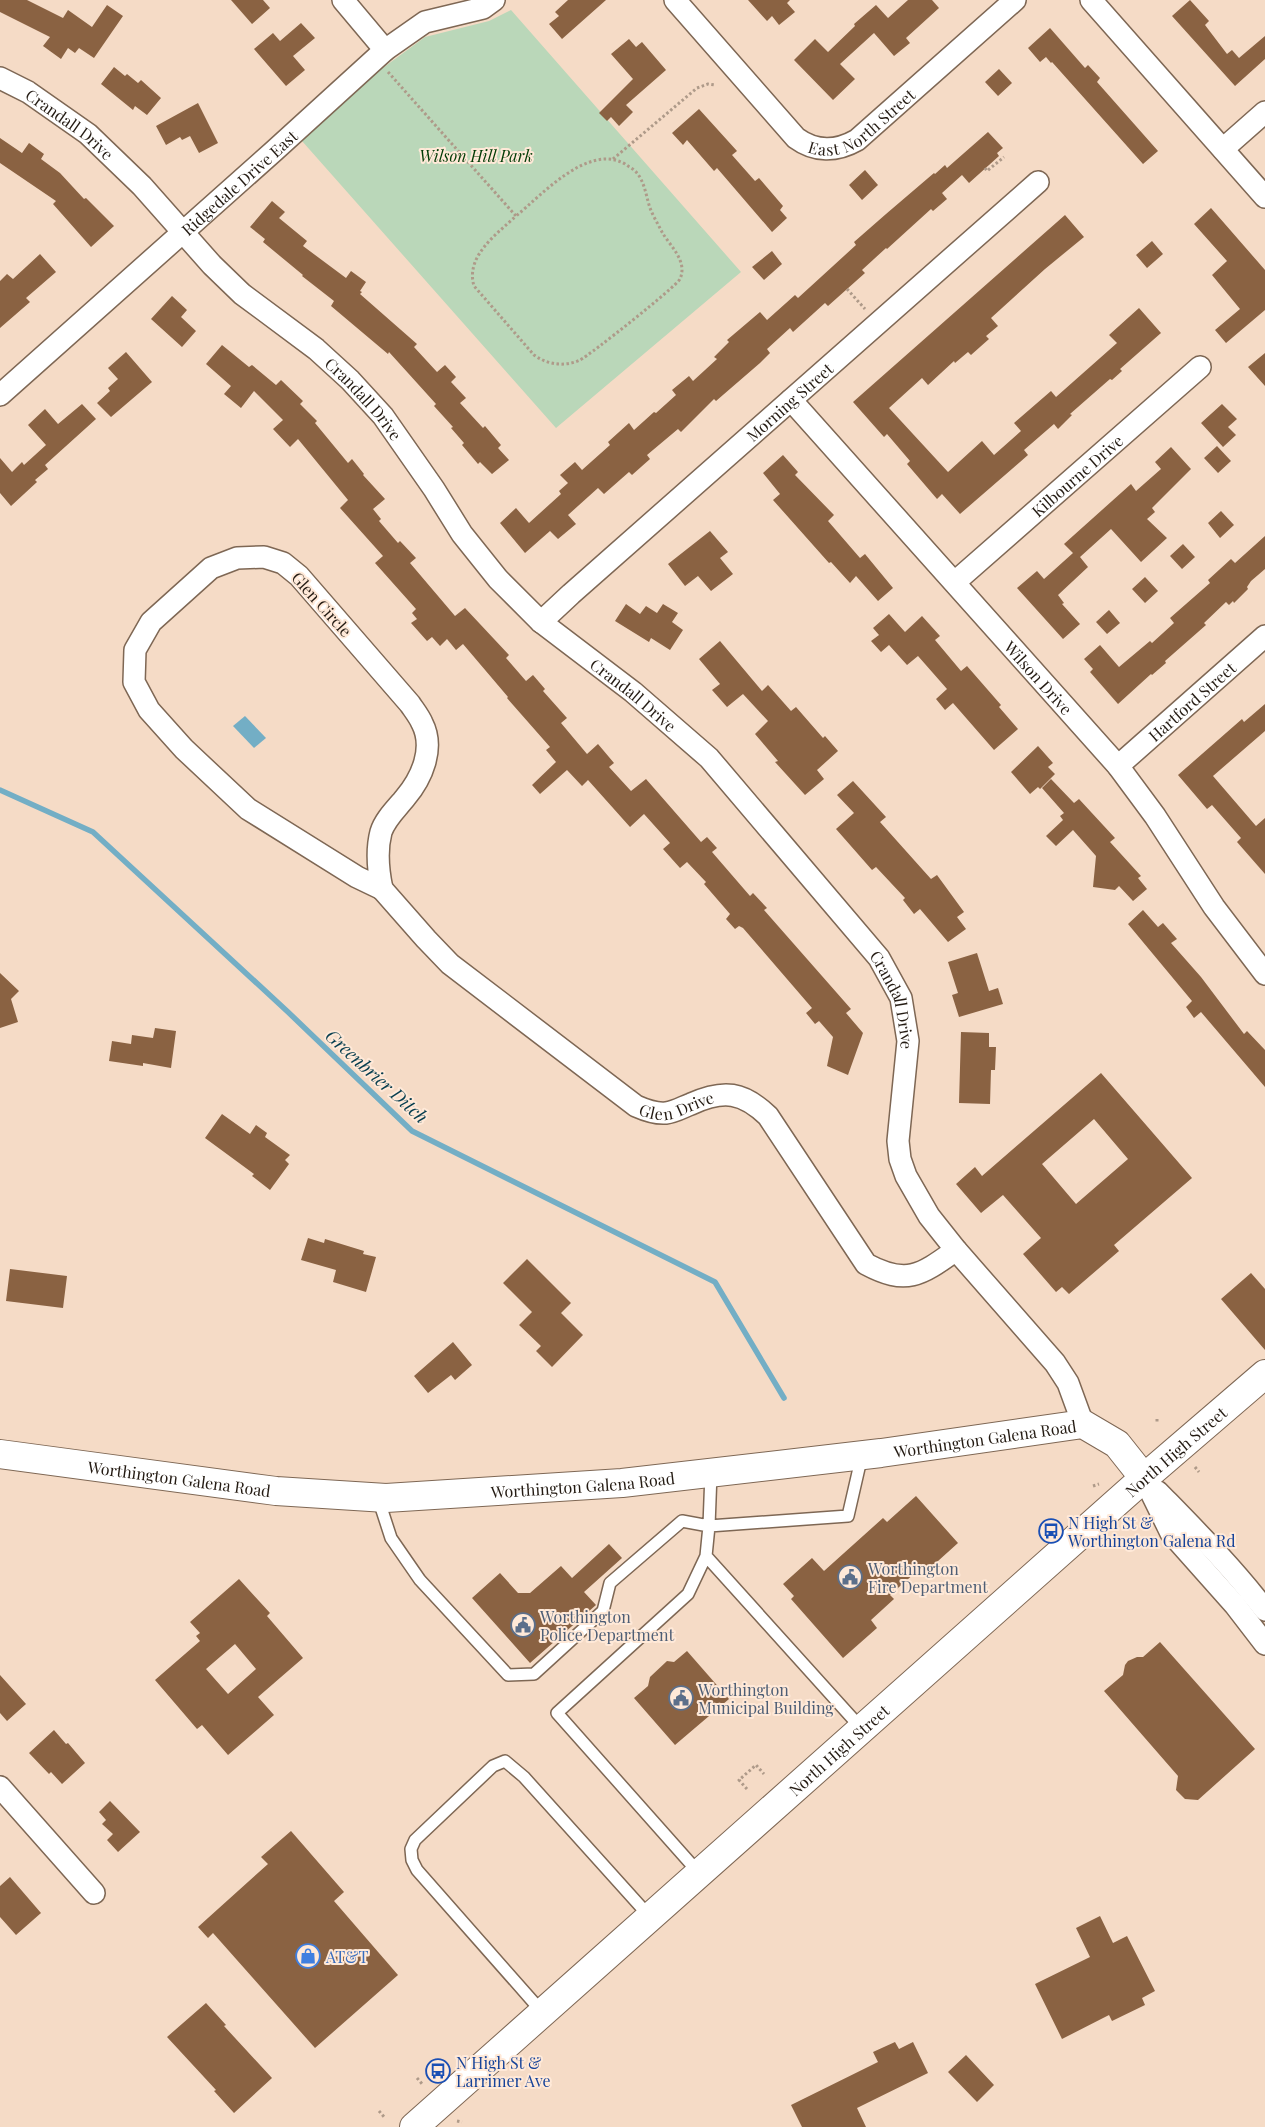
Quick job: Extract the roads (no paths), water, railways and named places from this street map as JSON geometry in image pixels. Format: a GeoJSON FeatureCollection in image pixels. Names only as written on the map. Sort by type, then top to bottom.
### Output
{"type":"FeatureCollection","features":[{"type":"Feature","properties":{"kind":"street"},"geometry":{"type":"LineString","coordinates":[[343,0],[381,54]]}},
{"type":"Feature","properties":{"kind":"street","name":"Ridgedale Drive East"},"geometry":{"type":"LineString","coordinates":[[0,395],[381,54],[425,22],[483,8],[494,0]]}},
{"type":"Feature","properties":{"kind":"street","name":"East North Street"},"geometry":{"type":"LineString","coordinates":[[675,0],[796,138],[816,148],[832,149],[847,146],[857,140],[1015,0]]}},
{"type":"Feature","properties":{"kind":"street"},"geometry":{"type":"LineString","coordinates":[[1091,0],[1265,197]]}},
{"type":"Feature","properties":{"kind":"street","name":"Crandall Drive"},"geometry":{"type":"LineString","coordinates":[[0,78],[35,97],[88,134],[142,186],[212,265],[242,294],[316,349],[350,380],[383,416],[434,488],[462,534],[498,579],[541,622],[633,692],[709,758],[879,958],[901,998],[908,1041],[898,1141],[900,1159],[906,1176],[916,1197],[956,1250],[1055,1363],[1068,1382],[1078,1405],[1083,1424]]}},
{"type":"Feature","properties":{"kind":"street"},"geometry":{"type":"LineString","coordinates":[[1223,149],[1265,112]]}},
{"type":"Feature","properties":{"kind":"street","name":"Morning Street"},"geometry":{"type":"LineString","coordinates":[[541,622],[570,594],[1038,182]]}},
{"type":"Feature","properties":{"kind":"street","name":"Kilbourne Drive"},"geometry":{"type":"LineString","coordinates":[[955,582],[1200,366]]}},
{"type":"Feature","properties":{"kind":"street","name":"Wilson Drive"},"geometry":{"type":"LineString","coordinates":[[790,400],[1118,766],[1155,816],[1214,907],[1265,974]]}},
{"type":"Feature","properties":{"kind":"street","name":"Glen Circle"},"geometry":{"type":"LineString","coordinates":[[264,557],[283,563],[299,576],[410,704],[423,724],[428,748],[422,773],[406,797],[396,807],[382,831],[377,864],[382,889],[357,876],[248,809],[184,750],[149,710],[134,682],[135,650],[151,622],[211,568],[236,558],[264,557]]}},
{"type":"Feature","properties":{"kind":"street","name":"Hartford Street"},"geometry":{"type":"LineString","coordinates":[[1118,766],[1265,636]]}},
{"type":"Feature","properties":{"kind":"street","name":"Glen Drive"},"geometry":{"type":"LineString","coordinates":[[382,889],[450,964],[636,1106],[666,1113],[714,1095],[728,1094],[744,1098],[757,1105],[768,1116],[866,1264],[895,1276],[908,1276],[933,1266],[956,1250]]}},
{"type":"Feature","properties":{"kind":"street","name":"North High Street"},"geometry":{"type":"LineString","coordinates":[[423,2124],[542,2012],[1144,1478],[1265,1374]]}},
{"type":"Feature","properties":{"kind":"street","name":"Worthington Galena Road"},"geometry":{"type":"LineString","coordinates":[[0,1454],[276,1491],[378,1498],[622,1483],[862,1455],[1083,1424],[1117,1444],[1144,1478]]}},
{"type":"Feature","properties":{"kind":"street"},"geometry":{"type":"LineString","coordinates":[[1144,1478],[1196,1530],[1265,1610]]}},
{"type":"Feature","properties":{"kind":"street"},"geometry":{"type":"LineString","coordinates":[[1144,1478],[1171,1533],[1235,1605],[1265,1644]]}},
{"type":"Feature","properties":{"kind":"street"},"geometry":{"type":"LineString","coordinates":[[0,1787],[94,1893]]}},
{"type":"Feature","properties":{"kind":"lane"},"geometry":{"type":"LineString","coordinates":[[378,1498],[391,1538],[420,1580],[508,1675],[534,1674],[603,1611],[610,1583],[682,1521],[709,1526],[848,1516],[862,1455]]}},
{"type":"Feature","properties":{"kind":"lane"},"geometry":{"type":"LineString","coordinates":[[700,1873],[557,1713],[688,1594],[706,1556],[709,1526],[710,1472]]}},
{"type":"Feature","properties":{"kind":"lane"},"geometry":{"type":"LineString","coordinates":[[706,1556],[862,1729]]}},
{"type":"Feature","properties":{"kind":"lane"},"geometry":{"type":"LineString","coordinates":[[542,2012],[439,1896],[417,1870],[412,1860],[411,1849],[415,1840],[493,1766],[505,1761],[524,1777],[650,1918]]}},
{"type":"Feature","properties":{"kind":"water"},"geometry":{"type":"Polygon","coordinates":[[[245,716],[266,738],[254,748],[233,726],[245,716]]]}},
{"type":"Feature","properties":{"kind":"waterway","name":"Greenbrier Ditch"},"geometry":{"type":"LineString","coordinates":[[0,790],[93,832],[288,1012],[412,1131],[715,1282],[784,1398]]}},
{"type":"Feature","properties":{"kind":"place","name":"N High St & Worthington Galena Rd"},"geometry":{"type":"Point","coordinates":[1051,1531]}},
{"type":"Feature","properties":{"kind":"place","name":"Worthington Fire Department"},"geometry":{"type":"Point","coordinates":[850,1577]}},
{"type":"Feature","properties":{"kind":"place","name":"Worthington Police Department"},"geometry":{"type":"Point","coordinates":[523,1625]}},
{"type":"Feature","properties":{"kind":"place","name":"Worthington Municipal Building"},"geometry":{"type":"Point","coordinates":[681,1698]}},
{"type":"Feature","properties":{"kind":"place","name":"AT&T"},"geometry":{"type":"Point","coordinates":[308,1956]}},
{"type":"Feature","properties":{"kind":"place","name":"N High St & Larrimer Ave"},"geometry":{"type":"Point","coordinates":[438,2071]}},
{"type":"Feature","properties":{"kind":"park label","name":"Wilson Hill Park"},"geometry":{"type":"Point","coordinates":[476,155]}}]}
